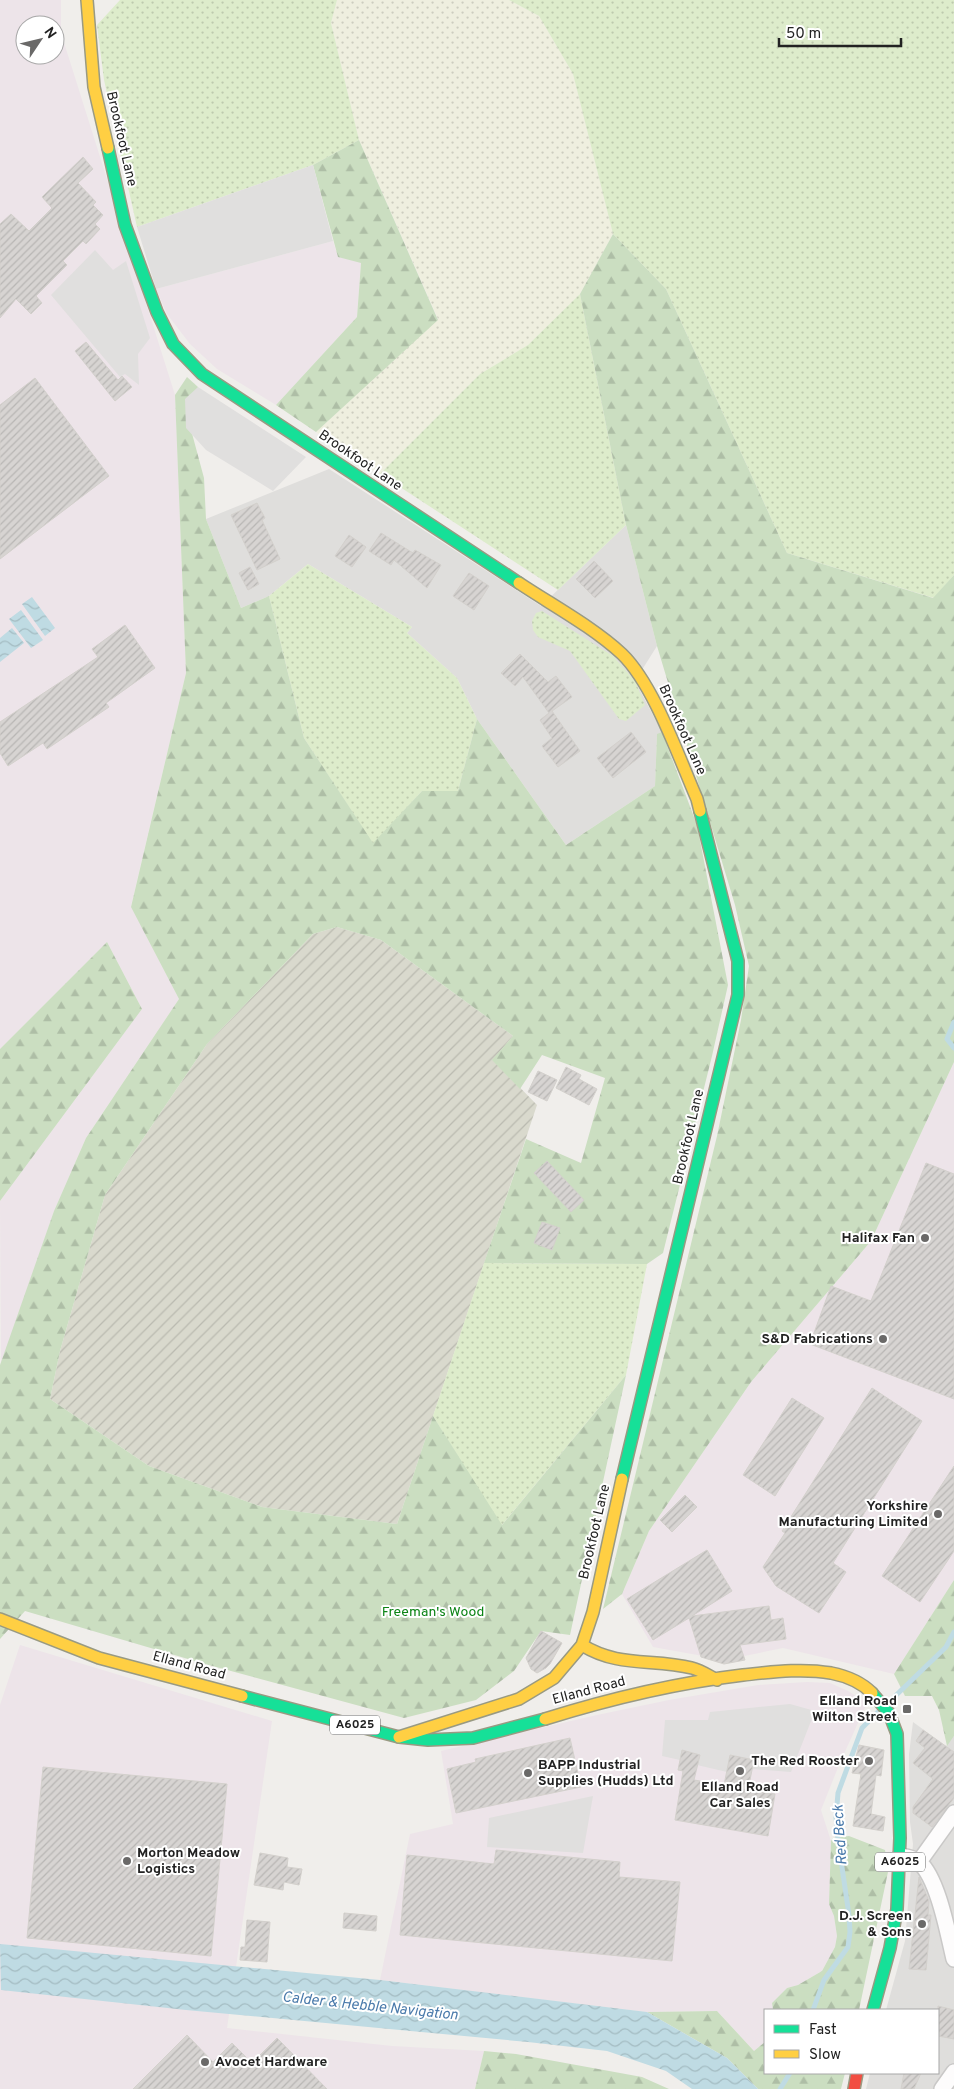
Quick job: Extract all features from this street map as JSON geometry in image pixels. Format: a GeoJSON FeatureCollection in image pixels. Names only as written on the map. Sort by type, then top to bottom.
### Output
{"type":"FeatureCollection","features":[{"type":"Feature","properties":{"kind":"street","name":"Brookfoot Lane"},"geometry":{"type":"LineString","coordinates":[[87,0],[94,87],[126,225],[156,312],[173,344],[202,374],[590,630],[622,655],[649,690],[697,799],[738,961],[738,995],[625,1466],[593,1612],[582,1645],[554,1678],[519,1699],[399,1737]]}},
{"type":"Feature","properties":{"kind":"street","name":"Elland Road"},"geometry":{"type":"LineString","coordinates":[[0,1619],[99,1658],[399,1737],[427,1741],[472,1738],[631,1695],[717,1680],[769,1673],[824,1672],[846,1677],[857,1682],[878,1699],[888,1712],[895,1727],[898,1747],[900,1856],[894,1928],[873,2009]]}},
{"type":"Feature","properties":{"kind":"street"},"geometry":{"type":"LineString","coordinates":[[582,1645],[591,1652],[620,1661],[690,1667],[717,1680]]}},
{"type":"Feature","properties":{"kind":"street"},"geometry":{"type":"LineString","coordinates":[[919,1862],[954,1813]]}},
{"type":"Feature","properties":{"kind":"street"},"geometry":{"type":"LineString","coordinates":[[900,1856],[919,1862],[927,1873],[940,1902],[954,1958]]}},
{"type":"Feature","properties":{"kind":"street"},"geometry":{"type":"LineString","coordinates":[[942,2089],[954,2072]]}},
{"type":"Feature","properties":{"kind":"street"},"geometry":{"type":"LineString","coordinates":[[854,2089],[858,2074]]}},
{"type":"Feature","properties":{"kind":"shaded area"},"geometry":{"type":"Polygon","coordinates":[[[0,0],[61,0],[61,15],[15,15],[15,65],[65,65],[65,46],[175,395],[186,673],[131,906],[179,999],[86,1138],[54,1211],[1,1365],[0,1201],[142,1009],[107,942],[0,1049],[0,0]]]}},
{"type":"Feature","properties":{"kind":"shaded area"},"geometry":{"type":"Polygon","coordinates":[[[313,165],[333,241],[156,289],[137,227],[313,165]]]}},
{"type":"Feature","properties":{"kind":"shaded area"},"geometry":{"type":"Polygon","coordinates":[[[333,241],[338,257],[361,262],[357,317],[276,405],[217,369],[190,344],[167,314],[156,289],[333,241]]]}},
{"type":"Feature","properties":{"kind":"shaded area"},"geometry":{"type":"Polygon","coordinates":[[[95,250],[113,270],[126,261],[150,338],[138,354],[139,385],[125,374],[120,377],[51,295],[95,250]]]}},
{"type":"Feature","properties":{"kind":"shaded area"},"geometry":{"type":"Polygon","coordinates":[[[198,387],[306,457],[273,491],[206,450],[186,428],[185,399],[198,387]]]}},
{"type":"Feature","properties":{"kind":"shaded area"},"geometry":{"type":"Polygon","coordinates":[[[329,469],[541,606],[626,525],[657,646],[635,681],[662,732],[657,735],[655,786],[566,845],[477,719],[457,678],[407,633],[412,627],[308,564],[269,596],[241,608],[206,519],[329,469]]]}},
{"type":"Feature","properties":{"kind":"shaded area"},"geometry":{"type":"Polygon","coordinates":[[[337,927],[381,940],[513,1036],[493,1060],[537,1105],[397,1524],[262,1507],[149,1466],[50,1399],[60,1351],[105,1195],[207,1044],[313,934],[337,927]]]}},
{"type":"Feature","properties":{"kind":"shaded area"},"geometry":{"type":"Polygon","coordinates":[[[954,1062],[954,1580],[894,1674],[783,1648],[725,1660],[653,1647],[622,1594],[649,1531],[751,1382],[871,1241],[954,1062]]]}},
{"type":"Feature","properties":{"kind":"shaded area"},"geometry":{"type":"Polygon","coordinates":[[[20,1645],[272,1721],[227,2028],[392,2046],[484,2051],[475,2089],[0,2089],[0,1705],[20,1645]]]}},
{"type":"Feature","properties":{"kind":"shaded area"},"geometry":{"type":"Polygon","coordinates":[[[807,1682],[830,1683],[848,1691],[867,1703],[821,1810],[831,1841],[829,1904],[834,1916],[837,1936],[835,1947],[822,1971],[798,1985],[787,1988],[772,2003],[773,2009],[764,2009],[764,2043],[754,2051],[717,2011],[646,2012],[380,1980],[410,1834],[453,1824],[441,1751],[669,1700],[758,1685],[807,1682]]]}},
{"type":"Feature","properties":{"kind":"shaded area"},"geometry":{"type":"Polygon","coordinates":[[[790,1704],[815,1711],[791,1772],[752,1769],[754,1760],[730,1755],[727,1772],[697,1765],[700,1755],[683,1750],[680,1760],[662,1756],[665,1720],[708,1720],[710,1712],[790,1704]]]}},
{"type":"Feature","properties":{"kind":"shaded area"},"geometry":{"type":"Polygon","coordinates":[[[913,1722],[946,1746],[954,1736],[954,2089],[866,2089],[870,2074],[939,2074],[939,2009],[886,2009],[905,1941],[913,1844],[910,1822],[909,1754],[913,1722]]]}},
{"type":"Feature","properties":{"kind":"shaded area"},"geometry":{"type":"Polygon","coordinates":[[[593,1796],[583,1853],[487,1847],[489,1818],[593,1796]]]}},
{"type":"Feature","properties":{"kind":"green space"},"geometry":{"type":"Polygon","coordinates":[[[120,0],[337,0],[331,23],[359,140],[313,165],[137,227],[104,80],[97,25],[120,0]]]}},
{"type":"Feature","properties":{"kind":"green space"},"geometry":{"type":"Polygon","coordinates":[[[337,0],[509,0],[539,16],[573,74],[613,234],[580,294],[528,345],[480,374],[380,474],[316,432],[438,319],[359,140],[331,23],[337,0]]]}},
{"type":"Feature","properties":{"kind":"green space"},"geometry":{"type":"Polygon","coordinates":[[[509,0],[954,0],[954,575],[934,598],[787,553],[666,289],[613,234],[573,74],[539,16],[509,0]]]}},
{"type":"Feature","properties":{"kind":"green space"},"geometry":{"type":"Polygon","coordinates":[[[359,140],[438,320],[316,432],[276,405],[357,317],[361,263],[338,257],[313,165],[359,140]]]}},
{"type":"Feature","properties":{"kind":"green space"},"geometry":{"type":"Polygon","coordinates":[[[613,234],[666,289],[787,553],[933,598],[954,575],[954,1062],[871,1241],[751,1382],[649,1531],[622,1594],[603,1609],[717,1136],[741,1020],[749,966],[735,905],[657,646],[626,525],[580,294],[613,234]]]}},
{"type":"Feature","properties":{"kind":"green space"},"geometry":{"type":"Polygon","coordinates":[[[580,294],[626,525],[558,590],[380,474],[480,374],[528,345],[580,294]]]}},
{"type":"Feature","properties":{"kind":"green space","name":"Freeman's Wood"},"geometry":{"type":"Polygon","coordinates":[[[187,377],[198,387],[190,426],[204,478],[206,519],[241,608],[269,596],[304,738],[373,843],[422,791],[458,791],[477,719],[566,845],[655,786],[657,734],[662,732],[697,825],[728,985],[663,1253],[647,1264],[484,1263],[526,1139],[581,1163],[605,1078],[542,1055],[520,1089],[492,1060],[513,1036],[381,940],[337,927],[313,934],[207,1044],[105,1195],[60,1351],[50,1399],[149,1466],[262,1507],[397,1524],[433,1416],[502,1525],[626,1375],[570,1635],[541,1631],[514,1671],[476,1700],[404,1718],[205,1664],[25,1611],[0,1639],[0,1365],[54,1211],[86,1138],[179,999],[131,907],[186,673],[175,395],[187,377]]]}},
{"type":"Feature","properties":{"kind":"green space"},"geometry":{"type":"Polygon","coordinates":[[[308,564],[412,627],[407,633],[457,678],[477,719],[458,791],[422,791],[373,844],[304,738],[269,596],[308,564]]]}},
{"type":"Feature","properties":{"kind":"green space"},"geometry":{"type":"Polygon","coordinates":[[[542,611],[613,656],[635,681],[645,705],[626,721],[619,719],[570,651],[538,637],[533,630],[532,621],[536,613],[542,611]]]}},
{"type":"Feature","properties":{"kind":"green space"},"geometry":{"type":"Polygon","coordinates":[[[107,942],[142,1009],[0,1201],[0,1049],[107,942]]]}},
{"type":"Feature","properties":{"kind":"green space"},"geometry":{"type":"Polygon","coordinates":[[[484,1263],[647,1264],[626,1375],[501,1526],[433,1416],[484,1263]]]}},
{"type":"Feature","properties":{"kind":"green space"},"geometry":{"type":"Polygon","coordinates":[[[954,1580],[954,1736],[947,1746],[939,1710],[932,1696],[905,1696],[894,1674],[954,1580]]]}},
{"type":"Feature","properties":{"kind":"green space"},"geometry":{"type":"Polygon","coordinates":[[[849,1836],[885,1850],[888,1872],[859,2009],[773,2009],[772,2003],[787,1988],[798,1985],[822,1971],[835,1947],[837,1936],[834,1916],[829,1904],[831,1841],[833,1838],[849,1836]]]}},
{"type":"Feature","properties":{"kind":"green space"},"geometry":{"type":"Polygon","coordinates":[[[717,2011],[754,2051],[764,2043],[764,2074],[845,2074],[841,2089],[758,2089],[727,2058],[647,2012],[717,2011]]]}},
{"type":"Feature","properties":{"kind":"green space"},"geometry":{"type":"Polygon","coordinates":[[[484,2051],[516,2054],[642,2077],[669,2089],[475,2089],[484,2051]]]}},
{"type":"Feature","properties":{"kind":"water"},"geometry":{"type":"Polygon","coordinates":[[[32,597],[55,628],[45,636],[22,604],[32,597]]]}},
{"type":"Feature","properties":{"kind":"water"},"geometry":{"type":"Polygon","coordinates":[[[21,610],[43,640],[31,648],[9,619],[21,610]]]}},
{"type":"Feature","properties":{"kind":"water"},"geometry":{"type":"Polygon","coordinates":[[[12,628],[24,643],[0,662],[0,638],[12,628]]]}},
{"type":"Feature","properties":{"kind":"water","name":"Calder & Hebble Navigation"},"geometry":{"type":"Polygon","coordinates":[[[0,1944],[380,1980],[647,2012],[727,2058],[758,2089],[692,2089],[666,2071],[607,2051],[1,1990],[0,1944]]]}},
{"type":"Feature","properties":{"kind":"building"},"geometry":{"type":"Polygon","coordinates":[[[83,157],[93,169],[78,183],[96,202],[93,205],[103,215],[95,224],[100,229],[86,244],[83,241],[63,261],[67,265],[36,296],[42,303],[31,314],[16,299],[0,318],[0,224],[11,214],[29,231],[52,208],[42,197],[83,157]]]}},
{"type":"Feature","properties":{"kind":"building"},"geometry":{"type":"Polygon","coordinates":[[[86,342],[118,380],[122,376],[132,387],[115,401],[75,351],[86,342]]]}},
{"type":"Feature","properties":{"kind":"building"},"geometry":{"type":"Polygon","coordinates":[[[35,378],[109,476],[0,559],[0,405],[35,378]]]}},
{"type":"Feature","properties":{"kind":"building"},"geometry":{"type":"Polygon","coordinates":[[[257,503],[265,518],[262,520],[280,559],[257,570],[231,515],[257,503]]]}},
{"type":"Feature","properties":{"kind":"building"},"geometry":{"type":"Polygon","coordinates":[[[381,533],[413,553],[415,550],[441,565],[427,588],[394,560],[391,565],[369,551],[381,533]]]}},
{"type":"Feature","properties":{"kind":"building"},"geometry":{"type":"Polygon","coordinates":[[[349,535],[366,547],[352,567],[335,556],[349,535]]]}},
{"type":"Feature","properties":{"kind":"building"},"geometry":{"type":"Polygon","coordinates":[[[594,561],[613,581],[595,598],[576,579],[594,561]]]}},
{"type":"Feature","properties":{"kind":"building"},"geometry":{"type":"Polygon","coordinates":[[[250,567],[259,584],[248,590],[239,573],[250,567]]]}},
{"type":"Feature","properties":{"kind":"building"},"geometry":{"type":"Polygon","coordinates":[[[469,573],[489,586],[474,610],[453,596],[469,573]]]}},
{"type":"Feature","properties":{"kind":"building"},"geometry":{"type":"Polygon","coordinates":[[[125,625],[155,668],[106,703],[109,707],[47,749],[43,743],[8,766],[0,753],[0,722],[98,657],[92,649],[125,625]]]}},
{"type":"Feature","properties":{"kind":"building"},"geometry":{"type":"Polygon","coordinates":[[[520,654],[548,682],[556,676],[572,697],[552,711],[580,751],[558,767],[542,746],[552,738],[540,720],[549,713],[523,677],[515,686],[501,673],[520,654]]]}},
{"type":"Feature","properties":{"kind":"building"},"geometry":{"type":"Polygon","coordinates":[[[631,732],[646,752],[613,778],[597,758],[631,732]]]}},
{"type":"Feature","properties":{"kind":"building"},"geometry":{"type":"Polygon","coordinates":[[[566,1067],[581,1075],[579,1079],[597,1089],[589,1105],[556,1088],[566,1067]]]}},
{"type":"Feature","properties":{"kind":"building"},"geometry":{"type":"Polygon","coordinates":[[[538,1071],[557,1080],[547,1101],[528,1092],[538,1071]]]}},
{"type":"Feature","properties":{"kind":"building"},"geometry":{"type":"Polygon","coordinates":[[[547,1161],[584,1200],[571,1212],[534,1173],[547,1161]]]}},
{"type":"Feature","properties":{"kind":"building"},"geometry":{"type":"Polygon","coordinates":[[[926,1163],[954,1174],[954,1399],[810,1344],[831,1286],[871,1301],[926,1163]]]}},
{"type":"Feature","properties":{"kind":"building"},"geometry":{"type":"Polygon","coordinates":[[[542,1222],[560,1228],[552,1250],[534,1243],[542,1222]]]}},
{"type":"Feature","properties":{"kind":"building"},"geometry":{"type":"Polygon","coordinates":[[[872,1388],[922,1421],[833,1563],[846,1572],[819,1613],[776,1586],[763,1567],[785,1533],[782,1531],[872,1388]]]}},
{"type":"Feature","properties":{"kind":"building"},"geometry":{"type":"Polygon","coordinates":[[[792,1398],[824,1418],[775,1496],[743,1475],[792,1398]]]}},
{"type":"Feature","properties":{"kind":"building","name":"Yorkshire Manufacturing Limited"},"geometry":{"type":"Polygon","coordinates":[[[954,1466],[954,1551],[920,1602],[882,1576],[954,1466]]]}},
{"type":"Feature","properties":{"kind":"building"},"geometry":{"type":"Polygon","coordinates":[[[685,1495],[697,1507],[672,1532],[660,1520],[685,1495]]]}},
{"type":"Feature","properties":{"kind":"building"},"geometry":{"type":"Polygon","coordinates":[[[707,1550],[732,1591],[692,1616],[769,1606],[771,1620],[783,1618],[786,1639],[740,1645],[745,1660],[724,1664],[701,1657],[689,1618],[653,1640],[627,1599],[707,1550]]]}},
{"type":"Feature","properties":{"kind":"building"},"geometry":{"type":"Polygon","coordinates":[[[541,1631],[562,1643],[550,1664],[537,1673],[531,1669],[526,1658],[541,1631]]]}},
{"type":"Feature","properties":{"kind":"building"},"geometry":{"type":"Polygon","coordinates":[[[923,1730],[954,1752],[954,1798],[932,1827],[913,1813],[913,1807],[933,1779],[913,1763],[925,1748],[916,1741],[923,1730]]]}},
{"type":"Feature","properties":{"kind":"building","name":"BAPP Industrial Supplies (Hudds) Ltd"},"geometry":{"type":"Polygon","coordinates":[[[570,1738],[581,1787],[456,1813],[447,1769],[476,1762],[475,1759],[570,1738]]]}},
{"type":"Feature","properties":{"kind":"building"},"geometry":{"type":"Polygon","coordinates":[[[859,1745],[884,1750],[881,1776],[876,1775],[871,1814],[885,1817],[883,1831],[853,1826],[861,1774],[852,1773],[859,1745]]]}},
{"type":"Feature","properties":{"kind":"building"},"geometry":{"type":"Polygon","coordinates":[[[682,1750],[700,1755],[694,1780],[724,1785],[730,1755],[754,1760],[748,1790],[775,1794],[768,1836],[675,1820],[683,1771],[678,1770],[682,1750]]]}},
{"type":"Feature","properties":{"kind":"building","name":"Morton Meadow Logistics"},"geometry":{"type":"Polygon","coordinates":[[[43,1767],[227,1784],[211,1956],[27,1938],[43,1767]]]}},
{"type":"Feature","properties":{"kind":"building"},"geometry":{"type":"Polygon","coordinates":[[[496,1850],[620,1862],[619,1877],[680,1882],[672,1961],[400,1935],[407,1855],[494,1864],[496,1850]]]}},
{"type":"Feature","properties":{"kind":"building"},"geometry":{"type":"Polygon","coordinates":[[[260,1853],[288,1858],[287,1867],[302,1869],[299,1885],[284,1882],[283,1890],[254,1885],[260,1853]]]}},
{"type":"Feature","properties":{"kind":"building"},"geometry":{"type":"Polygon","coordinates":[[[919,1877],[929,1901],[928,1915],[931,1915],[926,1970],[909,1969],[919,1877]]]}},
{"type":"Feature","properties":{"kind":"building"},"geometry":{"type":"Polygon","coordinates":[[[344,1913],[377,1916],[376,1931],[343,1928],[344,1913]]]}},
{"type":"Feature","properties":{"kind":"building"},"geometry":{"type":"Polygon","coordinates":[[[247,1920],[270,1922],[267,1962],[240,1960],[241,1947],[245,1947],[247,1920]]]}},
{"type":"Feature","properties":{"kind":"building"},"geometry":{"type":"Polygon","coordinates":[[[938,2006],[954,2010],[954,2039],[939,2036],[938,2006]]]}},
{"type":"Feature","properties":{"kind":"building","name":"Avocet Hardware"},"geometry":{"type":"Polygon","coordinates":[[[187,2035],[213,2062],[232,2043],[252,2063],[277,2038],[327,2089],[133,2089],[187,2035]]]}},
{"type":"Feature","properties":{"kind":"building"},"geometry":{"type":"Polygon","coordinates":[[[904,2074],[921,2074],[914,2089],[901,2089],[904,2074]]]}},
{"type":"Feature","properties":{"kind":"waterway","name":"Red Beck"},"geometry":{"type":"LineString","coordinates":[[954,1022],[947,1039],[954,1048]]}},
{"type":"Feature","properties":{"kind":"waterway","name":"Red Beck"},"geometry":{"type":"LineString","coordinates":[[888,1703],[946,1647],[954,1632]]}},
{"type":"Feature","properties":{"kind":"waterway","name":"Red Beck"},"geometry":{"type":"LineString","coordinates":[[813,2009],[824,1980],[848,1947],[850,1932],[836,1817],[838,1793],[862,1728],[880,1710]]}},
{"type":"Feature","properties":{"kind":"waterway","name":"Red Beck"},"geometry":{"type":"LineString","coordinates":[[780,2089],[789,2074]]}},
{"type":"Feature","properties":{"kind":"traffic: fast"},"geometry":{"type":"LineString","coordinates":[[108,148],[125,225],[157,312],[173,344],[202,374],[519,583]]}},
{"type":"Feature","properties":{"kind":"traffic: fast"},"geometry":{"type":"LineString","coordinates":[[622,1479],[738,995],[738,961],[700,811]]}},
{"type":"Feature","properties":{"kind":"traffic: fast"},"geometry":{"type":"LineString","coordinates":[[872,1693],[889,1713],[897,1734],[900,1838],[897,1909],[890,1948],[873,2009]]}},
{"type":"Feature","properties":{"kind":"traffic: fast"},"geometry":{"type":"LineString","coordinates":[[242,1696],[399,1737],[428,1740],[473,1738],[545,1719]]}},
{"type":"Feature","properties":{"kind":"traffic: slow"},"geometry":{"type":"LineString","coordinates":[[87,0],[94,87],[108,148]]}},
{"type":"Feature","properties":{"kind":"traffic: slow"},"geometry":{"type":"LineString","coordinates":[[519,583],[611,644],[634,667],[665,723],[697,799],[700,811]]}},
{"type":"Feature","properties":{"kind":"traffic: slow"},"geometry":{"type":"LineString","coordinates":[[622,1479],[593,1612],[582,1645],[609,1657],[623,1660],[692,1668],[717,1680]]}},
{"type":"Feature","properties":{"kind":"traffic: slow"},"geometry":{"type":"LineString","coordinates":[[0,1619],[99,1658],[242,1696]]}},
{"type":"Feature","properties":{"kind":"traffic: slow"},"geometry":{"type":"LineString","coordinates":[[399,1737],[519,1699],[554,1678],[582,1645]]}},
{"type":"Feature","properties":{"kind":"traffic: slow"},"geometry":{"type":"LineString","coordinates":[[545,1719],[618,1698],[668,1687],[718,1678],[776,1672],[809,1671],[831,1673],[853,1680],[872,1693]]}},
{"type":"Feature","properties":{"kind":"traffic: jam"},"geometry":{"type":"LineString","coordinates":[[854,2089],[857,2074]]}},
{"type":"Feature","properties":{"kind":"place","name":"Halifax Fan"},"geometry":{"type":"Point","coordinates":[925,1238]}},
{"type":"Feature","properties":{"kind":"place","name":"S&D Fabrications"},"geometry":{"type":"Point","coordinates":[883,1339]}},
{"type":"Feature","properties":{"kind":"place","name":"Yorkshire Manufacturing Limited"},"geometry":{"type":"Point","coordinates":[938,1514]}},
{"type":"Feature","properties":{"kind":"place","name":"Elland Road Wilton Street"},"geometry":{"type":"Point","coordinates":[907,1709]}},
{"type":"Feature","properties":{"kind":"place","name":"The Red Rooster"},"geometry":{"type":"Point","coordinates":[869,1761]}},
{"type":"Feature","properties":{"kind":"place","name":"Elland Road Car Sales"},"geometry":{"type":"Point","coordinates":[740,1771]}},
{"type":"Feature","properties":{"kind":"place","name":"BAPP Industrial Supplies (Hudds) Ltd"},"geometry":{"type":"Point","coordinates":[528,1773]}},
{"type":"Feature","properties":{"kind":"place","name":"Morton Meadow Logistics"},"geometry":{"type":"Point","coordinates":[127,1861]}},
{"type":"Feature","properties":{"kind":"place","name":"D.J. Screen & Sons"},"geometry":{"type":"Point","coordinates":[922,1924]}},
{"type":"Feature","properties":{"kind":"place","name":"Avocet Hardware"},"geometry":{"type":"Point","coordinates":[205,2062]}}]}
